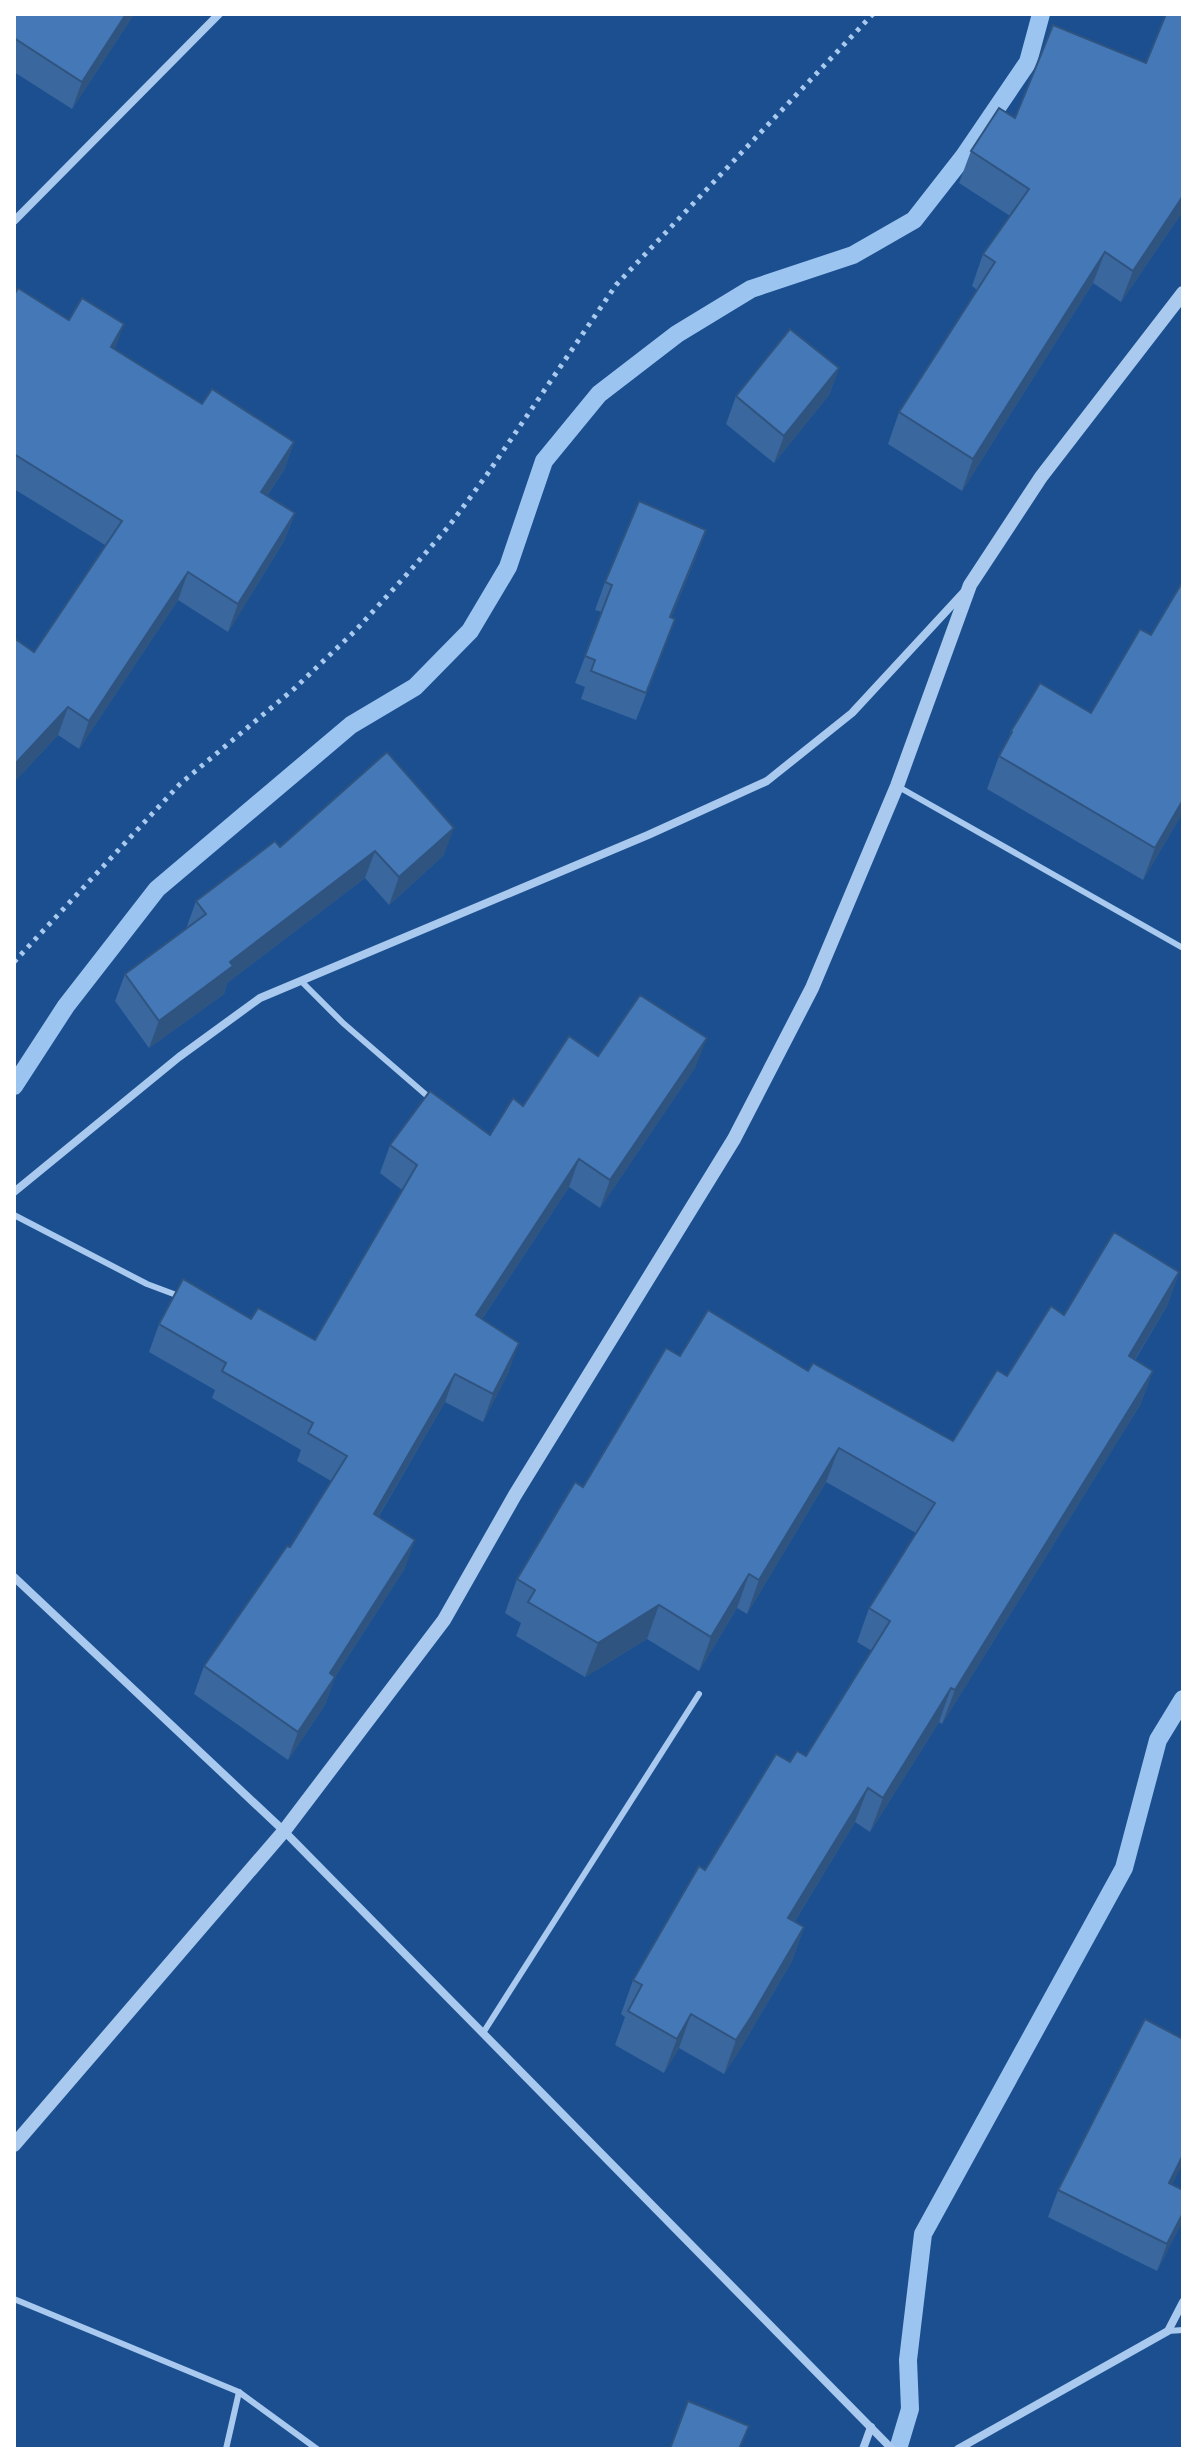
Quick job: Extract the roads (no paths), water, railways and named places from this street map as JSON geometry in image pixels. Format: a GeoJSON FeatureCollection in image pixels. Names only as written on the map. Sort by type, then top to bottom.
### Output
{"type":"FeatureCollection","features":[{"type":"Feature","properties":{"kind":"street"},"geometry":{"type":"LineString","coordinates":[[14,221],[219,14]]}},
{"type":"Feature","properties":{"kind":"street"},"geometry":{"type":"LineString","coordinates":[[14,1192],[179,1057],[260,998],[648,835],[767,781],[852,713],[970,585],[1041,477],[1183,293]]}},
{"type":"Feature","properties":{"kind":"street"},"geometry":{"type":"LineString","coordinates":[[14,2145],[284,1831],[444,1620],[515,1495],[734,1139],[812,988],[897,786],[970,585]]}},
{"type":"Feature","properties":{"kind":"street"},"geometry":{"type":"LineString","coordinates":[[14,1577],[284,1831],[892,2449]]}},
{"type":"Feature","properties":{"kind":"street"},"geometry":{"type":"LineString","coordinates":[[958,2449],[1168,2331],[1183,2302]]}},
{"type":"Feature","properties":{"kind":"street"},"geometry":{"type":"LineString","coordinates":[[863,2449],[871,2427]]}},
{"type":"Feature","properties":{"kind":"lane"},"geometry":{"type":"LineString","coordinates":[[897,786],[1183,948]]}},
{"type":"Feature","properties":{"kind":"lane"},"geometry":{"type":"LineString","coordinates":[[302,982],[343,1023],[435,1103]]}},
{"type":"Feature","properties":{"kind":"lane"},"geometry":{"type":"LineString","coordinates":[[14,1215],[147,1284],[189,1300]]}},
{"type":"Feature","properties":{"kind":"lane"},"geometry":{"type":"LineString","coordinates":[[483,2033],[699,1694]]}},
{"type":"Feature","properties":{"kind":"lane"},"geometry":{"type":"LineString","coordinates":[[14,2299],[239,2392],[317,2449]]}},
{"type":"Feature","properties":{"kind":"lane"},"geometry":{"type":"LineString","coordinates":[[1168,2331],[1183,2330]]}},
{"type":"Feature","properties":{"kind":"lane"},"geometry":{"type":"LineString","coordinates":[[226,2449],[239,2392]]}},
{"type":"Feature","properties":{"kind":"waterway"},"geometry":{"type":"LineString","coordinates":[[14,1086],[66,1006],[157,889],[351,725],[415,687],[470,631],[508,567],[544,461],[599,394],[677,334],[751,289],[853,255],[914,220],[964,156],[1028,62],[1041,14]]}},
{"type":"Feature","properties":{"kind":"waterway"},"geometry":{"type":"LineString","coordinates":[[898,2449],[910,2409],[908,2360],[923,2234],[1124,1868],[1158,1740],[1183,1699]]}}]}
